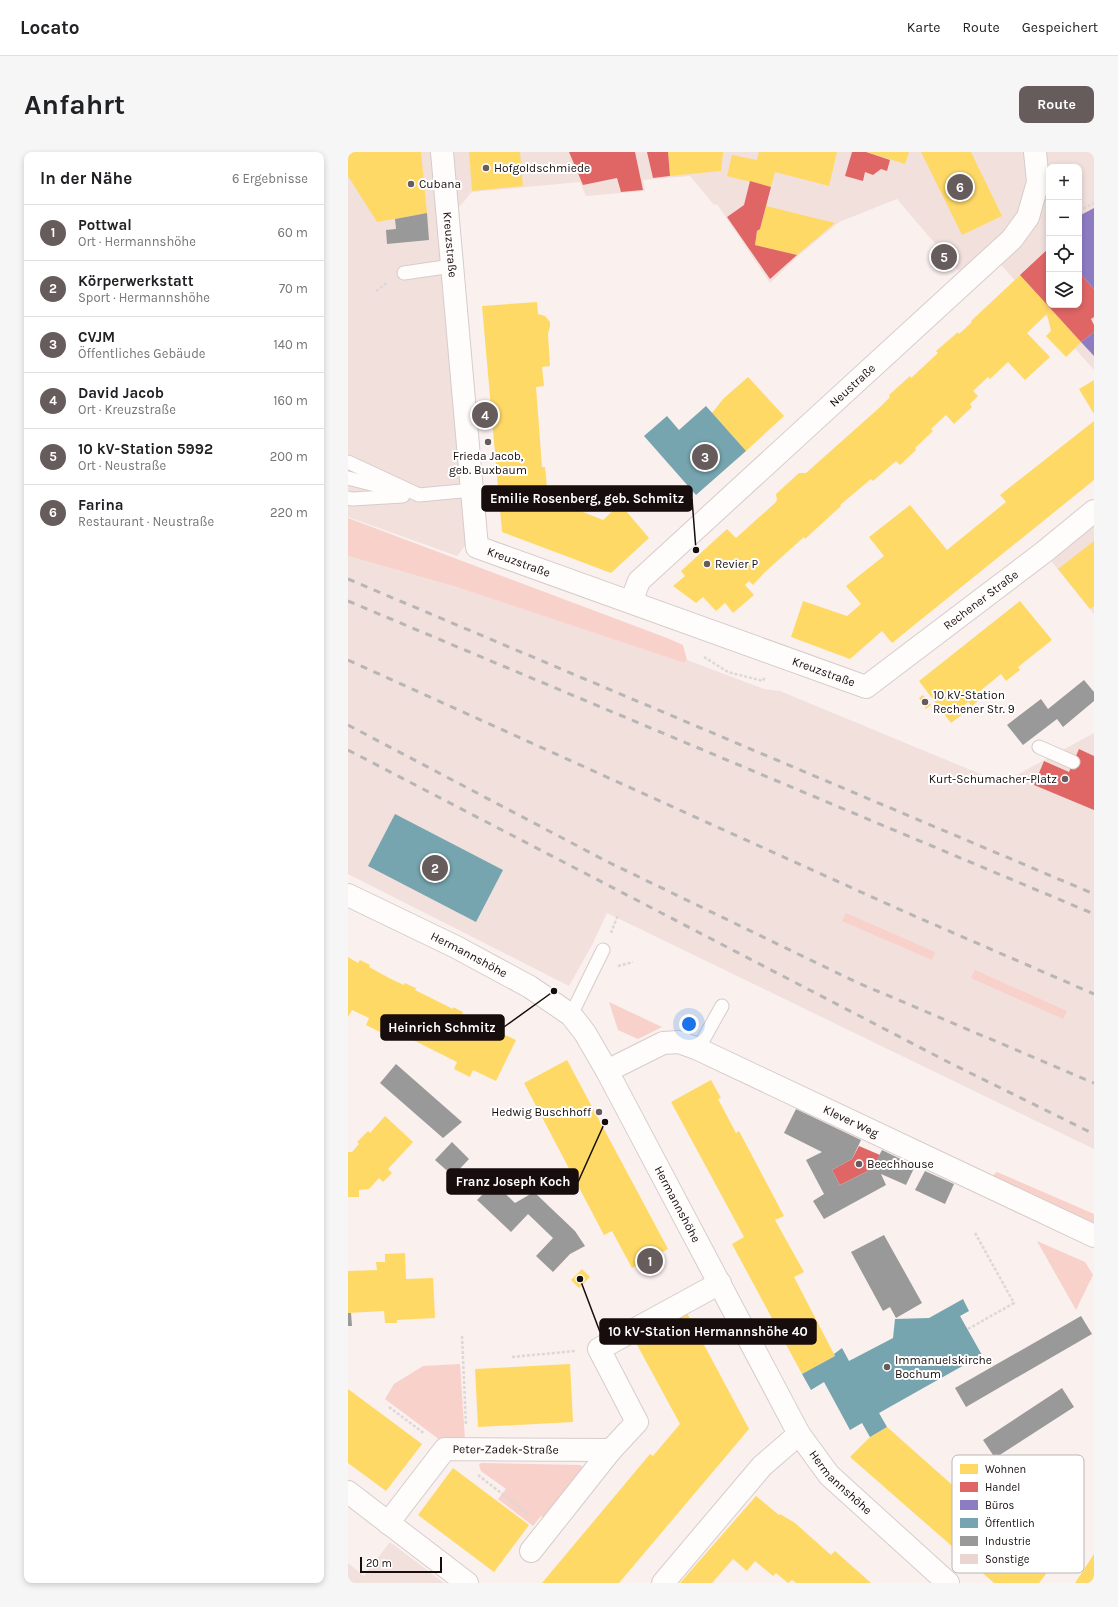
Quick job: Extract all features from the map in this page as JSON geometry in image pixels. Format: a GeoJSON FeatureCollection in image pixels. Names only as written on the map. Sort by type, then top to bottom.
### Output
{"type":"FeatureCollection","features":[{"type":"Feature","properties":{"kind":"street","name":"Kreuzstraße"},"geometry":{"type":"LineString","coordinates":[[442,152],[477,547],[866,687]]}},
{"type":"Feature","properties":{"kind":"street","name":"Neustraße"},"geometry":{"type":"LineString","coordinates":[[631,602],[639,581],[1012,239],[1028,217],[1038,182],[1035,152]]}},
{"type":"Feature","properties":{"kind":"street","name":"Rechener Straße"},"geometry":{"type":"LineString","coordinates":[[866,687],[1038,556],[1094,511]]}},
{"type":"Feature","properties":{"kind":"street","name":"Hermannshöhe"},"geometry":{"type":"LineString","coordinates":[[348,895],[480,959],[530,988],[571,1015],[585,1033],[607,1071],[799,1434],[829,1475],[948,1583]]}},
{"type":"Feature","properties":{"kind":"street","name":"Klever Weg"},"geometry":{"type":"LineString","coordinates":[[607,1071],[663,1043],[679,1042],[698,1049],[1094,1236]]}},
{"type":"Feature","properties":{"kind":"street"},"geometry":{"type":"LineString","coordinates":[[532,1551],[612,1450],[637,1422],[599,1349],[720,1283]]}},
{"type":"Feature","properties":{"kind":"street"},"geometry":{"type":"LineString","coordinates":[[663,1583],[762,1466],[799,1434]]}},
{"type":"Feature","properties":{"kind":"street","name":"Peter-Zadek-Straße"},"geometry":{"type":"LineString","coordinates":[[388,1523],[445,1449],[612,1450]]}},
{"type":"Feature","properties":{"kind":"street"},"geometry":{"type":"LineString","coordinates":[[348,1492],[467,1583]]}},
{"type":"Feature","properties":{"kind":"lane"},"geometry":{"type":"LineString","coordinates":[[404,273],[452,266]]}},
{"type":"Feature","properties":{"kind":"lane"},"geometry":{"type":"LineString","coordinates":[[348,462],[362,467],[419,495]]}},
{"type":"Feature","properties":{"kind":"lane"},"geometry":{"type":"LineString","coordinates":[[352,480],[419,495]]}},
{"type":"Feature","properties":{"kind":"lane"},"geometry":{"type":"LineString","coordinates":[[348,498],[419,495],[472,490]]}},
{"type":"Feature","properties":{"kind":"lane"},"geometry":{"type":"LineString","coordinates":[[1039,747],[1073,762]]}},
{"type":"Feature","properties":{"kind":"lane"},"geometry":{"type":"LineString","coordinates":[[571,1015],[603,950]]}},
{"type":"Feature","properties":{"kind":"lane"},"geometry":{"type":"LineString","coordinates":[[698,1049],[722,1006]]}},
{"type":"Feature","properties":{"kind":"path"},"geometry":{"type":"LineString","coordinates":[[1082,209],[1094,203]]}},
{"type":"Feature","properties":{"kind":"path"},"geometry":{"type":"LineString","coordinates":[[697,654],[728,672],[763,681]]}},
{"type":"Feature","properties":{"kind":"path"},"geometry":{"type":"LineString","coordinates":[[968,1329],[1014,1303],[974,1231]]}},
{"type":"Feature","properties":{"kind":"path"},"geometry":{"type":"LineString","coordinates":[[462,1336],[467,1450]]}},
{"type":"Feature","properties":{"kind":"path"},"geometry":{"type":"LineString","coordinates":[[512,1357],[599,1349]]}},
{"type":"Feature","properties":{"kind":"shaded area"},"geometry":{"type":"Polygon","coordinates":[[[348,152],[1094,152],[1094,370],[994,257],[967,281],[897,199],[839,222],[799,255],[770,283],[717,204],[714,205],[690,176],[643,180],[645,191],[586,196],[580,182],[472,192],[448,220],[475,533],[457,556],[348,517],[348,152]]]}},
{"type":"Feature","properties":{"kind":"shaded area"},"geometry":{"type":"Polygon","coordinates":[[[1094,511],[1094,614],[1044,552],[1094,511]]]}},
{"type":"Feature","properties":{"kind":"shaded area"},"geometry":{"type":"Polygon","coordinates":[[[348,518],[667,638],[683,645],[687,660],[684,663],[453,586],[348,556],[348,518]]]}},
{"type":"Feature","properties":{"kind":"shaded area"},"geometry":{"type":"Polygon","coordinates":[[[348,556],[453,586],[684,663],[687,660],[764,689],[780,691],[1002,783],[1094,733],[1094,1149],[607,913],[592,945],[569,986],[348,874],[348,556]]]}},
{"type":"Feature","properties":{"kind":"shaded area"},"geometry":{"type":"Polygon","coordinates":[[[846,913],[935,952],[932,960],[842,921],[846,913]]]}},
{"type":"Feature","properties":{"kind":"shaded area"},"geometry":{"type":"Polygon","coordinates":[[[975,970],[1067,1011],[1063,1019],[971,978],[975,970]]]}},
{"type":"Feature","properties":{"kind":"shaded area"},"geometry":{"type":"Polygon","coordinates":[[[609,1002],[662,1027],[638,1039],[618,1030],[609,1002]]]}},
{"type":"Feature","properties":{"kind":"shaded area"},"geometry":{"type":"Polygon","coordinates":[[[997,1172],[1094,1214],[1094,1228],[994,1178],[994,1174],[997,1172]]]}},
{"type":"Feature","properties":{"kind":"shaded area"},"geometry":{"type":"Polygon","coordinates":[[[1037,1241],[1085,1262],[1093,1275],[1076,1310],[1037,1241]]]}},
{"type":"Feature","properties":{"kind":"shaded area"},"geometry":{"type":"Polygon","coordinates":[[[460,1364],[465,1440],[440,1440],[385,1399],[394,1384],[423,1366],[460,1364]]]}},
{"type":"Feature","properties":{"kind":"shaded area"},"geometry":{"type":"Polygon","coordinates":[[[481,1463],[580,1465],[583,1467],[584,1472],[545,1519],[541,1516],[533,1526],[498,1499],[506,1489],[481,1471],[479,1465],[481,1463]]]}},
{"type":"Feature","properties":{"kind":"shaded area"},"geometry":{"type":"Polygon","coordinates":[[[390,1542],[444,1583],[348,1583],[348,1563],[364,1576],[390,1542]]]}},
{"type":"Feature","properties":{"kind":"building: Wohnen"},"geometry":{"type":"Polygon","coordinates":[[[348,152],[421,152],[427,213],[377,222],[348,176],[348,152]]]}},
{"type":"Feature","properties":{"kind":"building: Wohnen"},"geometry":{"type":"Polygon","coordinates":[[[469,152],[520,152],[523,186],[472,191],[469,152]]]}},
{"type":"Feature","properties":{"kind":"building: Wohnen"},"geometry":{"type":"Polygon","coordinates":[[[668,152],[723,152],[721,171],[670,176],[668,152]]]}},
{"type":"Feature","properties":{"kind":"building: Wohnen"},"geometry":{"type":"Polygon","coordinates":[[[759,152],[837,152],[829,186],[775,172],[771,187],[727,176],[732,155],[757,160],[759,152]]]}},
{"type":"Feature","properties":{"kind":"building: Wohnen"},"geometry":{"type":"Polygon","coordinates":[[[867,152],[909,152],[905,164],[867,152]]]}},
{"type":"Feature","properties":{"kind":"building: Wohnen"},"geometry":{"type":"Polygon","coordinates":[[[921,152],[971,152],[1002,216],[962,235],[921,152]]]}},
{"type":"Feature","properties":{"kind":"building: Wohnen"},"geometry":{"type":"Polygon","coordinates":[[[766,206],[835,223],[797,255],[755,245],[757,231],[760,229],[766,206]]]}},
{"type":"Feature","properties":{"kind":"building: Wohnen"},"geometry":{"type":"Polygon","coordinates":[[[1020,275],[1046,304],[1046,308],[1050,308],[1081,342],[1066,357],[1046,336],[1051,331],[1047,314],[1027,333],[1050,357],[1025,380],[1008,362],[990,379],[988,377],[973,391],[978,396],[970,404],[972,407],[954,424],[946,415],[931,429],[933,431],[915,448],[916,450],[900,465],[896,461],[873,481],[871,479],[840,505],[841,506],[805,539],[804,537],[765,572],[753,585],[749,581],[745,585],[754,595],[733,613],[725,603],[716,611],[703,597],[696,603],[673,586],[685,576],[681,571],[727,529],[736,538],[775,503],[777,500],[776,494],[799,473],[806,473],[879,408],[890,397],[889,395],[910,376],[911,378],[938,353],[936,351],[958,332],[959,334],[972,322],[971,321],[1020,275]]]}},
{"type":"Feature","properties":{"kind":"building: Wohnen"},"geometry":{"type":"Polygon","coordinates":[[[537,302],[538,314],[545,316],[550,322],[548,334],[550,366],[542,367],[544,386],[536,387],[542,467],[545,467],[548,498],[603,520],[620,504],[649,538],[611,573],[502,532],[482,306],[537,302]]]}},
{"type":"Feature","properties":{"kind":"building: Wohnen"},"geometry":{"type":"Polygon","coordinates":[[[748,377],[784,416],[746,451],[712,413],[723,399],[748,377]]]}},
{"type":"Feature","properties":{"kind":"building: Wohnen"},"geometry":{"type":"Polygon","coordinates":[[[1094,380],[1094,414],[1079,389],[1094,380]]]}},
{"type":"Feature","properties":{"kind":"building: Wohnen"},"geometry":{"type":"Polygon","coordinates":[[[1094,421],[1094,480],[892,643],[882,631],[850,659],[791,637],[803,601],[847,616],[861,604],[846,586],[884,556],[869,537],[910,505],[947,550],[1006,502],[1000,495],[1094,421]]]}},
{"type":"Feature","properties":{"kind":"building: Wohnen"},"geometry":{"type":"Polygon","coordinates":[[[1094,541],[1094,606],[1090,609],[1058,569],[1094,541]]]}},
{"type":"Feature","properties":{"kind":"building: Wohnen"},"geometry":{"type":"Polygon","coordinates":[[[1020,601],[1052,640],[1018,667],[1020,670],[1006,681],[1001,674],[980,691],[984,696],[972,706],[968,702],[960,709],[964,713],[951,723],[919,681],[1020,601]]]}},
{"type":"Feature","properties":{"kind":"building: Wohnen","name":"10 kV-Station Rechener Str. 9"},"geometry":{"type":"Polygon","coordinates":[[[923,695],[931,705],[926,709],[919,698],[923,695]]]}},
{"type":"Feature","properties":{"kind":"building: Wohnen"},"geometry":{"type":"Polygon","coordinates":[[[348,957],[358,963],[360,960],[370,965],[369,967],[389,978],[404,985],[405,983],[416,988],[415,990],[453,1009],[453,1007],[463,1012],[462,1014],[502,1031],[501,1033],[516,1040],[496,1081],[473,1070],[470,1077],[454,1069],[457,1062],[385,1026],[382,1033],[366,1025],[369,1018],[352,1010],[348,1017],[348,957]]]}},
{"type":"Feature","properties":{"kind":"building: Wohnen"},"geometry":{"type":"Polygon","coordinates":[[[567,1060],[668,1249],[632,1268],[612,1231],[604,1235],[524,1083],[567,1060]]]}},
{"type":"Feature","properties":{"kind":"building: Wohnen"},"geometry":{"type":"Polygon","coordinates":[[[711,1080],[721,1098],[718,1099],[736,1133],[739,1131],[784,1216],[775,1220],[804,1272],[794,1277],[835,1356],[802,1374],[732,1244],[744,1237],[671,1102],[711,1080]]]}},
{"type":"Feature","properties":{"kind":"building: Wohnen"},"geometry":{"type":"Polygon","coordinates":[[[385,1116],[413,1142],[388,1169],[392,1173],[383,1182],[379,1178],[369,1189],[359,1190],[359,1197],[348,1197],[348,1152],[352,1152],[359,1144],[357,1142],[368,1131],[370,1133],[385,1116]]]}},
{"type":"Feature","properties":{"kind":"building: Wohnen"},"geometry":{"type":"Polygon","coordinates":[[[405,1253],[406,1279],[433,1278],[435,1318],[397,1320],[397,1323],[385,1323],[384,1311],[348,1313],[348,1271],[377,1270],[376,1262],[385,1262],[385,1254],[405,1253]]]}},
{"type":"Feature","properties":{"kind":"building: Wohnen"},"geometry":{"type":"Polygon","coordinates":[[[582,1269],[590,1277],[579,1288],[571,1280],[582,1269]]]}},
{"type":"Feature","properties":{"kind":"building: Wohnen"},"geometry":{"type":"Polygon","coordinates":[[[687,1313],[749,1429],[619,1583],[542,1583],[650,1454],[653,1456],[680,1424],[635,1341],[687,1313]]]}},
{"type":"Feature","properties":{"kind":"building: Wohnen"},"geometry":{"type":"Polygon","coordinates":[[[570,1364],[573,1422],[478,1427],[475,1369],[570,1364]]]}},
{"type":"Feature","properties":{"kind":"building: Wohnen"},"geometry":{"type":"Polygon","coordinates":[[[348,1389],[422,1444],[386,1491],[348,1463],[348,1389]]]}},
{"type":"Feature","properties":{"kind":"building: Wohnen"},"geometry":{"type":"Polygon","coordinates":[[[887,1427],[952,1485],[952,1546],[850,1457],[870,1437],[887,1427]]]}},
{"type":"Feature","properties":{"kind":"building: Wohnen"},"geometry":{"type":"Polygon","coordinates":[[[453,1468],[529,1525],[494,1572],[418,1515],[453,1468]]]}},
{"type":"Feature","properties":{"kind":"building: Wohnen"},"geometry":{"type":"Polygon","coordinates":[[[756,1496],[779,1515],[780,1514],[795,1523],[831,1555],[835,1551],[871,1583],[796,1583],[792,1580],[788,1583],[776,1573],[773,1576],[755,1561],[747,1571],[733,1559],[712,1583],[680,1583],[756,1496]]]}},
{"type":"Feature","properties":{"kind":"building: Wohnen"},"geometry":{"type":"Polygon","coordinates":[[[1094,1554],[1094,1583],[1075,1583],[1082,1573],[1084,1573],[1084,1569],[1094,1554]]]}},
{"type":"Feature","properties":{"kind":"building: Wohnen"},"geometry":{"type":"Polygon","coordinates":[[[983,1573],[1046,1574],[1039,1583],[994,1583],[983,1573]]]}},
{"type":"Feature","properties":{"kind":"building: Handel"},"geometry":{"type":"Polygon","coordinates":[[[569,152],[635,152],[643,190],[621,192],[617,178],[583,185],[569,152]]]}},
{"type":"Feature","properties":{"kind":"building: Handel"},"geometry":{"type":"Polygon","coordinates":[[[647,152],[668,152],[670,176],[653,178],[647,152]]]}},
{"type":"Feature","properties":{"kind":"building: Handel"},"geometry":{"type":"Polygon","coordinates":[[[852,152],[866,152],[890,160],[887,171],[881,169],[873,175],[865,172],[863,181],[845,176],[852,152]]]}},
{"type":"Feature","properties":{"kind":"building: Handel"},"geometry":{"type":"Polygon","coordinates":[[[750,181],[771,187],[760,229],[757,231],[755,245],[797,255],[770,279],[727,217],[744,205],[750,181]]]}},
{"type":"Feature","properties":{"kind":"building: Handel"},"geometry":{"type":"Polygon","coordinates":[[[1046,251],[1046,304],[1020,275],[1046,251]]]}},
{"type":"Feature","properties":{"kind":"building: Handel"},"geometry":{"type":"Polygon","coordinates":[[[1082,275],[1094,289],[1094,317],[1091,319],[1094,325],[1094,332],[1081,342],[1050,308],[1082,308],[1082,275]]]}},
{"type":"Feature","properties":{"kind":"building: Handel","name":"Kurt-Schumacher-Platz"},"geometry":{"type":"Polygon","coordinates":[[[1079,749],[1094,756],[1094,810],[1034,785],[1044,761],[1069,772],[1079,749]]]}},
{"type":"Feature","properties":{"kind":"building: Handel","name":"Beechhouse"},"geometry":{"type":"Polygon","coordinates":[[[859,1146],[880,1155],[872,1169],[840,1185],[832,1170],[852,1159],[859,1146]]]}},
{"type":"Feature","properties":{"kind":"building: Büros"},"geometry":{"type":"Polygon","coordinates":[[[1094,208],[1094,289],[1082,275],[1082,214],[1094,208]]]}},
{"type":"Feature","properties":{"kind":"building: Büros"},"geometry":{"type":"Polygon","coordinates":[[[1094,332],[1094,356],[1081,342],[1094,332]]]}},
{"type":"Feature","properties":{"kind":"building: Öffentlich"},"geometry":{"type":"Polygon","coordinates":[[[706,406],[746,451],[696,495],[644,436],[667,416],[679,430],[706,406]]]}},
{"type":"Feature","properties":{"kind":"building: Öffentlich"},"geometry":{"type":"Polygon","coordinates":[[[395,814],[503,870],[476,922],[368,866],[395,814]]]}},
{"type":"Feature","properties":{"kind":"building: Öffentlich","name":"Immanuelskirche Bochum"},"geometry":{"type":"Polygon","coordinates":[[[963,1299],[969,1311],[960,1316],[982,1355],[879,1413],[887,1427],[870,1437],[862,1423],[850,1430],[824,1382],[811,1390],[802,1374],[835,1356],[834,1354],[842,1348],[849,1361],[893,1338],[895,1319],[929,1318],[963,1299]]]}},
{"type":"Feature","properties":{"kind":"building: Industrie"},"geometry":{"type":"Polygon","coordinates":[[[427,213],[429,240],[387,244],[386,230],[396,229],[395,219],[427,213]]]}},
{"type":"Feature","properties":{"kind":"building: Industrie"},"geometry":{"type":"Polygon","coordinates":[[[1084,680],[1094,692],[1094,701],[1063,727],[1057,719],[1023,745],[1007,725],[1041,699],[1048,709],[1084,680]]]}},
{"type":"Feature","properties":{"kind":"building: Industrie"},"geometry":{"type":"Polygon","coordinates":[[[396,1064],[462,1122],[443,1138],[380,1083],[396,1064]]]}},
{"type":"Feature","properties":{"kind":"building: Industrie"},"geometry":{"type":"Polygon","coordinates":[[[796,1109],[861,1140],[852,1159],[832,1170],[840,1185],[872,1169],[882,1150],[915,1166],[906,1185],[881,1174],[886,1185],[824,1219],[813,1201],[824,1194],[806,1160],[822,1152],[784,1133],[796,1109]]]}},
{"type":"Feature","properties":{"kind":"building: Industrie"},"geometry":{"type":"Polygon","coordinates":[[[452,1142],[469,1159],[453,1176],[435,1160],[452,1142]]]}},
{"type":"Feature","properties":{"kind":"building: Industrie"},"geometry":{"type":"Polygon","coordinates":[[[925,1171],[954,1184],[945,1204],[915,1190],[925,1171]]]}},
{"type":"Feature","properties":{"kind":"building: Industrie"},"geometry":{"type":"Polygon","coordinates":[[[494,1183],[515,1203],[534,1192],[575,1231],[585,1246],[570,1254],[553,1272],[536,1256],[553,1238],[528,1214],[511,1232],[477,1200],[494,1183]]]}},
{"type":"Feature","properties":{"kind":"building: Industrie"},"geometry":{"type":"Polygon","coordinates":[[[884,1235],[922,1303],[896,1318],[890,1307],[883,1311],[851,1252],[884,1235]]]}},
{"type":"Feature","properties":{"kind":"building: Industrie"},"geometry":{"type":"Polygon","coordinates":[[[348,1313],[351,1313],[352,1326],[348,1326],[348,1313]]]}},
{"type":"Feature","properties":{"kind":"building: Industrie"},"geometry":{"type":"Polygon","coordinates":[[[1081,1316],[1092,1334],[966,1407],[955,1388],[1081,1316]]]}},
{"type":"Feature","properties":{"kind":"building: Industrie"},"geometry":{"type":"Polygon","coordinates":[[[1062,1388],[1074,1407],[1000,1455],[993,1455],[983,1440],[1062,1388]]]}},
{"type":"Feature","properties":{"kind":"building: Sonstige"},"geometry":{"type":"Polygon","coordinates":[[[943,252],[948,259],[945,262],[939,255],[943,252]]]}},
{"type":"Feature","properties":{"kind":"railway"},"geometry":{"type":"LineString","coordinates":[[348,579],[1094,894]]}},
{"type":"Feature","properties":{"kind":"railway"},"geometry":{"type":"LineString","coordinates":[[348,601],[1094,914]]}},
{"type":"Feature","properties":{"kind":"railway"},"geometry":{"type":"LineString","coordinates":[[348,660],[903,911],[1094,994]]}},
{"type":"Feature","properties":{"kind":"railway"},"geometry":{"type":"LineString","coordinates":[[348,725],[606,861],[856,982],[1094,1083]]}},
{"type":"Feature","properties":{"kind":"railway"},"geometry":{"type":"LineString","coordinates":[[348,750],[950,1063],[1094,1134]]}},
{"type":"Feature","properties":{"kind":"place","name":"Hofgoldschmiede"},"geometry":{"type":"Point","coordinates":[486,168]}},
{"type":"Feature","properties":{"kind":"place","name":"Cubana"},"geometry":{"type":"Point","coordinates":[411,184]}},
{"type":"Feature","properties":{"kind":"place","name":"Farina"},"geometry":{"type":"Point","coordinates":[960,187]}},
{"type":"Feature","properties":{"kind":"place","name":"10 kV-Station 5992"},"geometry":{"type":"Point","coordinates":[944,257]}},
{"type":"Feature","properties":{"kind":"place","name":"David Jacob"},"geometry":{"type":"Point","coordinates":[485,415]}},
{"type":"Feature","properties":{"kind":"place","name":"Frieda Jacob, geb. Buxbaum"},"geometry":{"type":"Point","coordinates":[488,442]}},
{"type":"Feature","properties":{"kind":"place","name":"CVJM"},"geometry":{"type":"Point","coordinates":[705,457]}},
{"type":"Feature","properties":{"kind":"place","name":"Emilie Rosenberg, geb. Schmitz"},"geometry":{"type":"Point","coordinates":[696,550]}},
{"type":"Feature","properties":{"kind":"place","name":"Revier P"},"geometry":{"type":"Point","coordinates":[707,564]}},
{"type":"Feature","properties":{"kind":"place","name":"10 kV-Station Rechener Str. 9"},"geometry":{"type":"Point","coordinates":[925,702]}},
{"type":"Feature","properties":{"kind":"place","name":"Kurt-Schumacher-Platz"},"geometry":{"type":"Point","coordinates":[1065,779]}},
{"type":"Feature","properties":{"kind":"place","name":"Körperwerkstatt"},"geometry":{"type":"Point","coordinates":[435,868]}},
{"type":"Feature","properties":{"kind":"place","name":"Heinrich Schmitz"},"geometry":{"type":"Point","coordinates":[554,991]}},
{"type":"Feature","properties":{"kind":"place","name":"Hedwig Buschhoff"},"geometry":{"type":"Point","coordinates":[599,1112]}},
{"type":"Feature","properties":{"kind":"place","name":"Franz Joseph Koch"},"geometry":{"type":"Point","coordinates":[605,1122]}},
{"type":"Feature","properties":{"kind":"place","name":"Beechhouse"},"geometry":{"type":"Point","coordinates":[859,1164]}},
{"type":"Feature","properties":{"kind":"place","name":"Pottwal"},"geometry":{"type":"Point","coordinates":[650,1261]}},
{"type":"Feature","properties":{"kind":"place","name":"10 kV-Station Hermannshöhe 40"},"geometry":{"type":"Point","coordinates":[580,1279]}},
{"type":"Feature","properties":{"kind":"place","name":"Immanuelskirche Bochum"},"geometry":{"type":"Point","coordinates":[887,1367]}}]}
